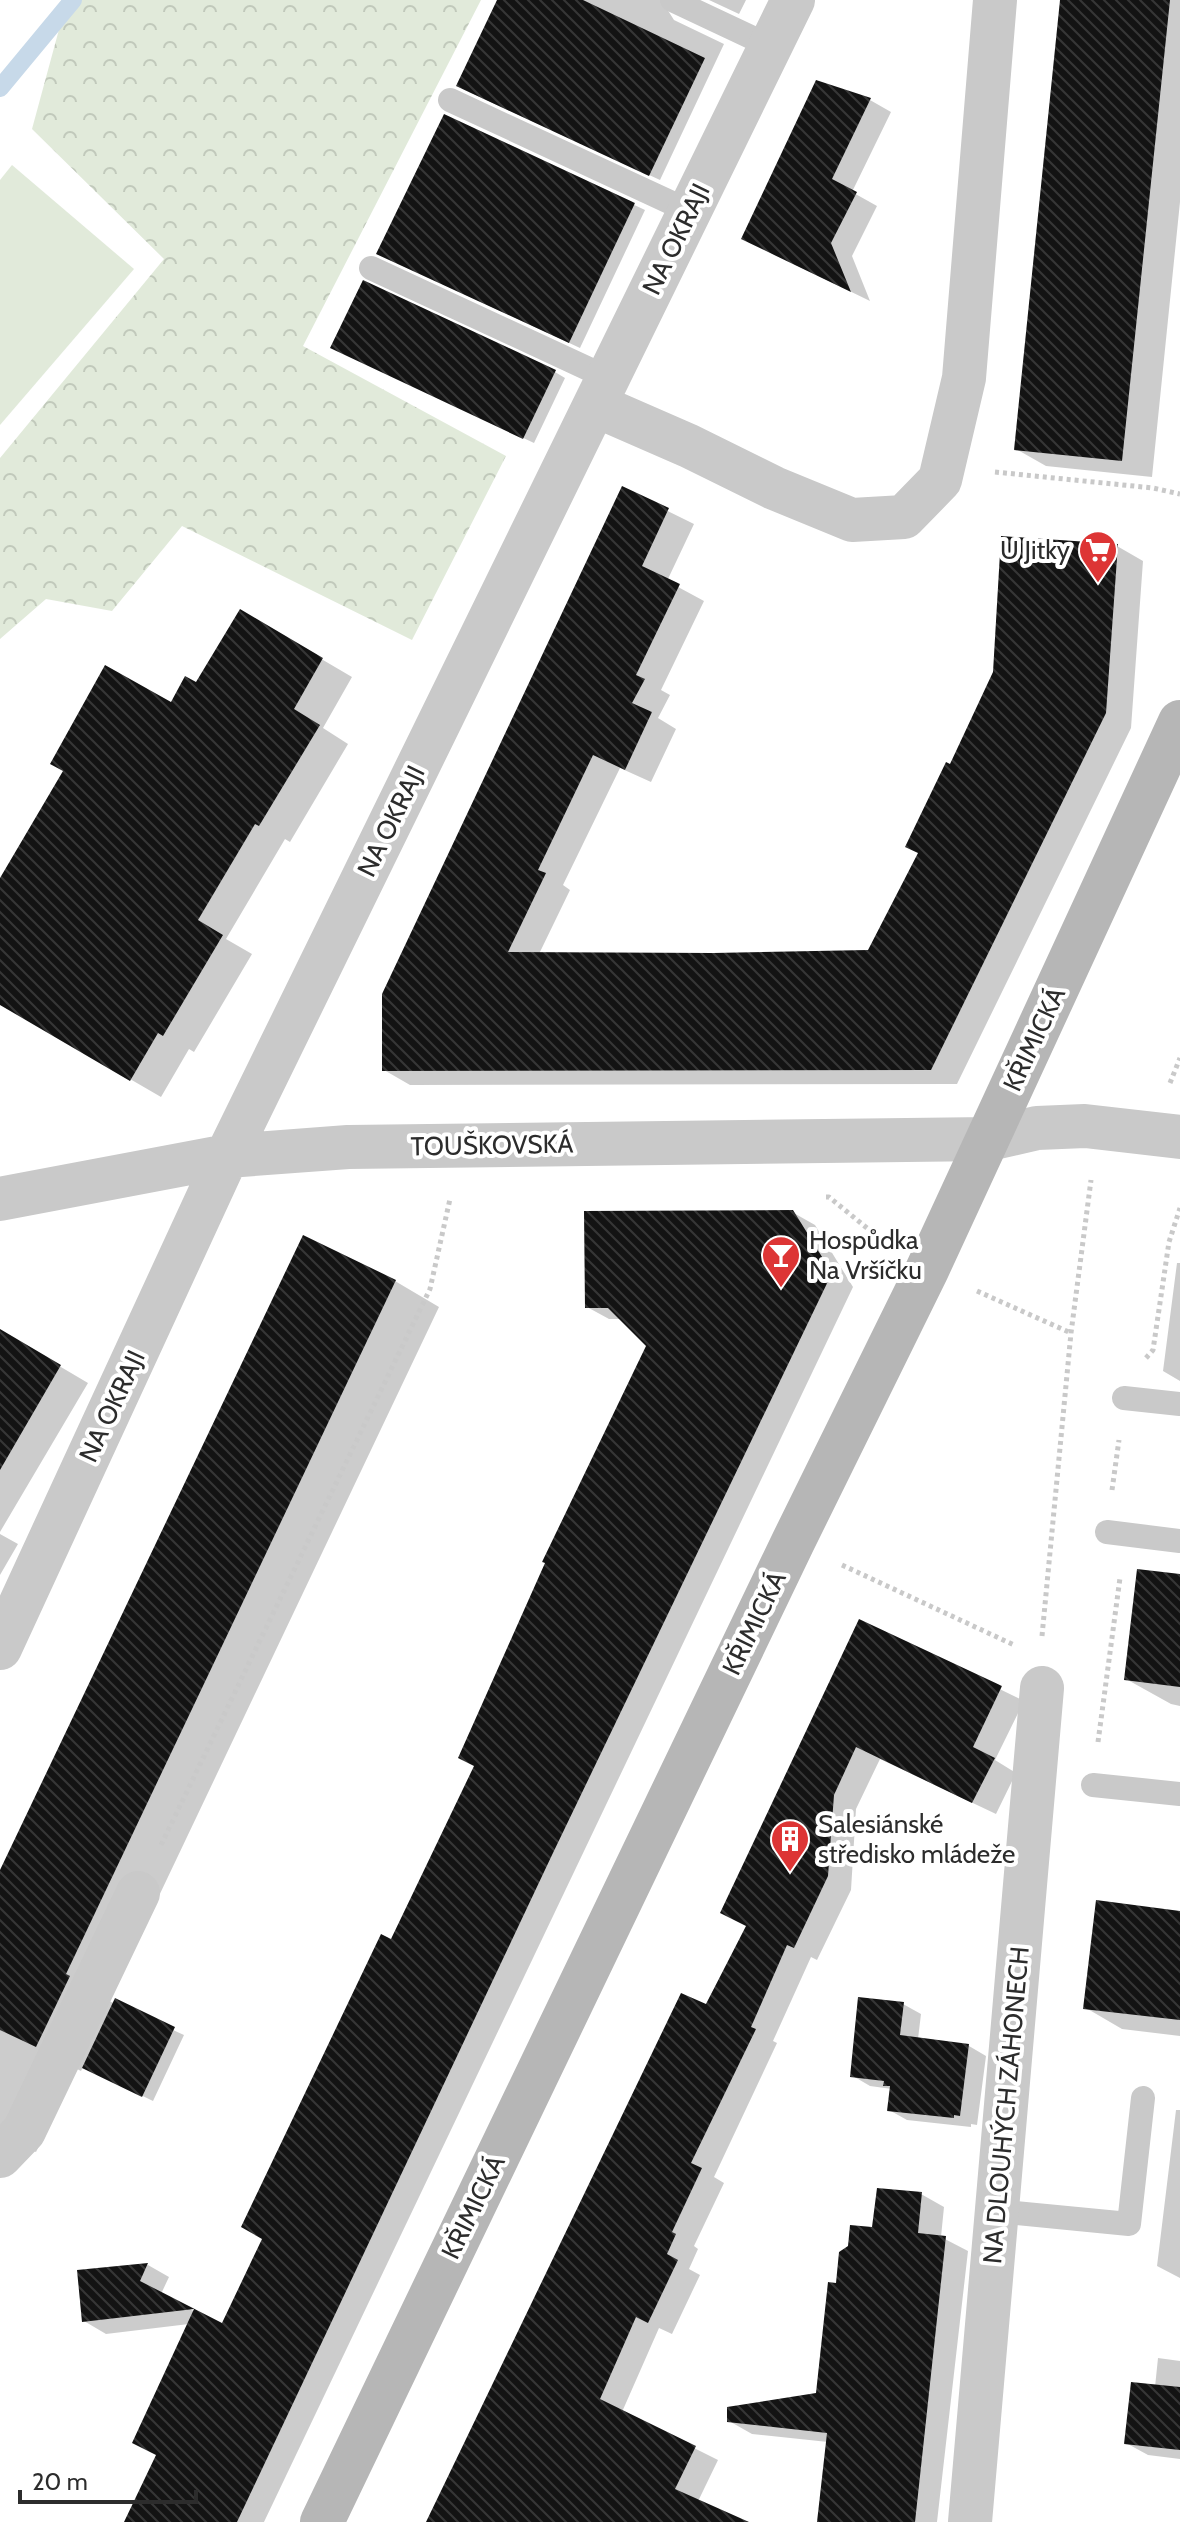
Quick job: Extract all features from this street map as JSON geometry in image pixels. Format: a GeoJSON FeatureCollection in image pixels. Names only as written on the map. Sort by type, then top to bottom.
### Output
{"type":"FeatureCollection","features":[{"type":"Feature","properties":{"kind":"main road","name":"KŘIMICKÁ"},"geometry":{"type":"LineString","coordinates":[[322,2522],[989,1139],[1180,722]]}},
{"type":"Feature","properties":{"kind":"street","name":"NA OKRAJI"},"geometry":{"type":"LineString","coordinates":[[0,1648],[227,1156],[793,0]]}},
{"type":"Feature","properties":{"kind":"street"},"geometry":{"type":"LineString","coordinates":[[601,391],[689,446],[774,488],[852,520],[904,517],[940,480],[964,378],[995,0]]}},
{"type":"Feature","properties":{"kind":"street","name":"TOUŠKOVSKÁ"},"geometry":{"type":"LineString","coordinates":[[0,1199],[227,1156],[348,1147],[989,1139],[1037,1128],[1085,1126],[1180,1137]]}},
{"type":"Feature","properties":{"kind":"street","name":"NA DLOUHÝCH ZÁHONECH"},"geometry":{"type":"LineString","coordinates":[[970,2522],[996,2211],[1034,1670]]}},
{"type":"Feature","properties":{"kind":"street"},"geometry":{"type":"LineString","coordinates":[[0,2156],[24,2131],[138,1893]]}},
{"type":"Feature","properties":{"kind":"lane"},"geometry":{"type":"LineString","coordinates":[[672,0],[770,46]]}},
{"type":"Feature","properties":{"kind":"lane"},"geometry":{"type":"LineString","coordinates":[[450,100],[689,211]]}},
{"type":"Feature","properties":{"kind":"lane"},"geometry":{"type":"LineString","coordinates":[[371,268],[601,391]]}},
{"type":"Feature","properties":{"kind":"lane"},"geometry":{"type":"LineString","coordinates":[[1124,1398],[1180,1404]]}},
{"type":"Feature","properties":{"kind":"lane"},"geometry":{"type":"LineString","coordinates":[[1107,1532],[1180,1541]]}},
{"type":"Feature","properties":{"kind":"lane"},"geometry":{"type":"LineString","coordinates":[[1093,1785],[1180,1794]]}},
{"type":"Feature","properties":{"kind":"lane"},"geometry":{"type":"LineString","coordinates":[[996,2211],[1129,2224],[1143,2098]]}},
{"type":"Feature","properties":{"kind":"path"},"geometry":{"type":"LineString","coordinates":[[943,466],[1153,488],[1180,494]]}},
{"type":"Feature","properties":{"kind":"path"},"geometry":{"type":"LineString","coordinates":[[1042,1642],[1071,1333],[1091,1178]]}},
{"type":"Feature","properties":{"kind":"path"},"geometry":{"type":"LineString","coordinates":[[138,1893],[430,1289],[452,1191]]}},
{"type":"Feature","properties":{"kind":"path"},"geometry":{"type":"LineString","coordinates":[[814,1197],[829,1197],[896,1251]]}},
{"type":"Feature","properties":{"kind":"path"},"geometry":{"type":"LineString","coordinates":[[965,1286],[1071,1333]]}},
{"type":"Feature","properties":{"kind":"path"},"geometry":{"type":"LineString","coordinates":[[793,1542],[1034,1670]]}},
{"type":"Feature","properties":{"kind":"green space"},"geometry":{"type":"Polygon","coordinates":[[[67,0],[481,0],[303,346],[506,456],[412,640],[182,526],[112,611],[46,599],[0,639],[0,458],[164,259],[32,129],[67,0]]]}},
{"type":"Feature","properties":{"kind":"green space"},"geometry":{"type":"Polygon","coordinates":[[[12,165],[134,269],[0,425],[0,180],[12,165]]]}},
{"type":"Feature","properties":{"kind":"building"},"geometry":{"type":"Polygon","coordinates":[[[497,0],[583,0],[705,58],[649,176],[456,86],[497,0]]]}},
{"type":"Feature","properties":{"kind":"building"},"geometry":{"type":"Polygon","coordinates":[[[1060,0],[1170,0],[1122,461],[1014,450],[1060,0]]]}},
{"type":"Feature","properties":{"kind":"building"},"geometry":{"type":"Polygon","coordinates":[[[816,80],[871,98],[832,179],[857,192],[831,243],[851,292],[741,239],[816,80]]]}},
{"type":"Feature","properties":{"kind":"building"},"geometry":{"type":"Polygon","coordinates":[[[444,114],[635,203],[569,343],[376,254],[444,114]]]}},
{"type":"Feature","properties":{"kind":"building"},"geometry":{"type":"Polygon","coordinates":[[[363,280],[556,370],[523,439],[330,348],[363,280]]]}},
{"type":"Feature","properties":{"kind":"building"},"geometry":{"type":"Polygon","coordinates":[[[622,486],[669,508],[642,566],[680,584],[636,675],[645,679],[632,703],[652,712],[625,770],[593,755],[538,870],[546,873],[508,952],[868,950],[918,853],[905,847],[946,762],[950,764],[993,672],[1001,536],[1118,544],[1106,713],[931,1070],[382,1071],[382,994],[622,486]]]}},
{"type":"Feature","properties":{"kind":"building"},"geometry":{"type":"Polygon","coordinates":[[[240,609],[323,658],[294,709],[320,725],[259,826],[255,824],[198,920],[223,935],[163,1036],[158,1033],[130,1081],[0,1005],[0,878],[63,771],[50,764],[105,665],[171,702],[185,676],[196,682],[240,609]]]}},
{"type":"Feature","properties":{"kind":"building"},"geometry":{"type":"Polygon","coordinates":[[[793,1210],[832,1273],[552,1855],[237,2522],[124,2522],[156,2455],[132,2443],[194,2309],[82,2322],[77,2270],[148,2263],[140,2281],[222,2323],[262,2239],[241,2227],[381,1934],[391,1939],[474,1766],[458,1758],[545,1563],[542,1562],[646,1346],[608,1308],[585,1308],[584,1211],[793,1210]]]}},
{"type":"Feature","properties":{"kind":"building"},"geometry":{"type":"Polygon","coordinates":[[[303,1235],[396,1280],[66,1974],[70,1976],[36,2047],[0,2030],[0,1870],[303,1235]]]}},
{"type":"Feature","properties":{"kind":"building"},"geometry":{"type":"Polygon","coordinates":[[[0,1329],[61,1365],[0,1470],[0,1329]]]}},
{"type":"Feature","properties":{"kind":"building"},"geometry":{"type":"Polygon","coordinates":[[[1137,1569],[1180,1574],[1180,1687],[1124,1680],[1137,1569]]]}},
{"type":"Feature","properties":{"kind":"building"},"geometry":{"type":"Polygon","coordinates":[[[859,1619],[1002,1686],[973,1747],[995,1758],[972,1803],[856,1747],[834,1795],[828,1876],[794,1948],[787,1945],[751,2027],[756,2029],[691,2163],[702,2168],[672,2232],[676,2234],[667,2254],[678,2260],[648,2323],[636,2317],[600,2399],[696,2446],[675,2489],[749,2522],[426,2522],[681,1993],[706,2004],[746,1926],[720,1913],[859,1619]]]}},
{"type":"Feature","properties":{"kind":"building"},"geometry":{"type":"Polygon","coordinates":[[[1096,1900],[1180,1911],[1180,2020],[1083,2009],[1096,1900]]]}},
{"type":"Feature","properties":{"kind":"building"},"geometry":{"type":"Polygon","coordinates":[[[858,1997],[904,2002],[900,2035],[969,2044],[960,2116],[954,2115],[954,2118],[887,2111],[890,2086],[883,2086],[884,2081],[850,2077],[858,1997]]]}},
{"type":"Feature","properties":{"kind":"building"},"geometry":{"type":"Polygon","coordinates":[[[115,1998],[175,2027],[142,2097],[82,2068],[115,1998]]]}},
{"type":"Feature","properties":{"kind":"building"},"geometry":{"type":"Polygon","coordinates":[[[877,2188],[922,2192],[918,2233],[946,2236],[915,2522],[817,2522],[827,2433],[727,2422],[727,2407],[816,2393],[828,2282],[836,2283],[839,2252],[848,2246],[850,2225],[872,2227],[877,2188]]]}},
{"type":"Feature","properties":{"kind":"building"},"geometry":{"type":"Polygon","coordinates":[[[1131,2382],[1180,2387],[1180,2450],[1124,2444],[1131,2382]]]}},
{"type":"Feature","properties":{"kind":"waterway"},"geometry":{"type":"LineString","coordinates":[[0,88],[73,0]]}},
{"type":"Feature","properties":{"kind":"place","name":"U Jitky"},"geometry":{"type":"Point","coordinates":[1098,584]}},
{"type":"Feature","properties":{"kind":"place","name":"Hospůdka Na Vršíčku"},"geometry":{"type":"Point","coordinates":[781,1289]}},
{"type":"Feature","properties":{"kind":"place","name":"Salesiánské středisko mládeže"},"geometry":{"type":"Point","coordinates":[790,1873]}}]}
